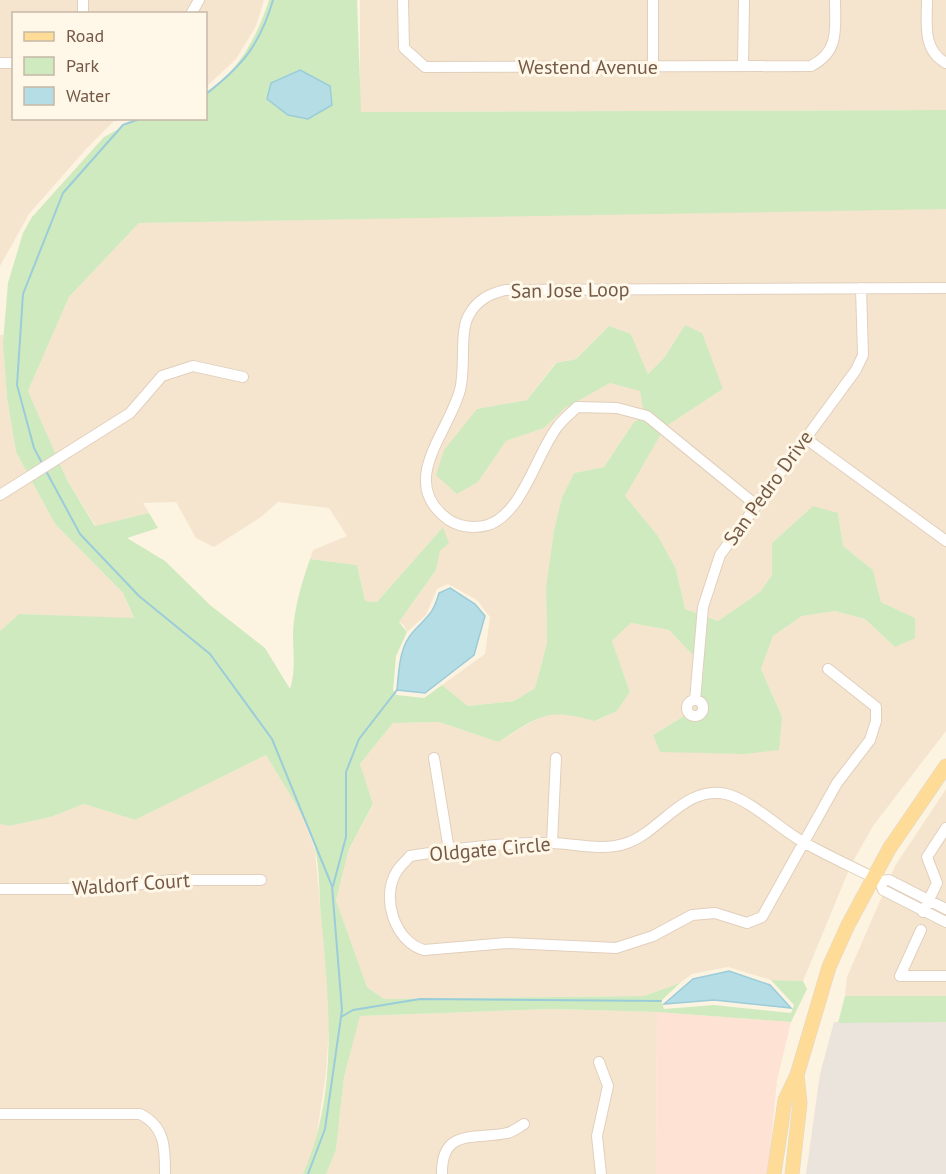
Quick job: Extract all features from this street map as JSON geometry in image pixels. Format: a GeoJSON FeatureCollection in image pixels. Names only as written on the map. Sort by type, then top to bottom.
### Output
{"type":"FeatureCollection","features":[{"type":"Feature","properties":{"kind":"main road"},"geometry":{"type":"LineString","coordinates":[[774,1174],[785,1100],[797,1075],[829,967],[877,880],[895,840],[946,766]]}},
{"type":"Feature","properties":{"kind":"main road"},"geometry":{"type":"LineString","coordinates":[[792,1174],[800,1102],[797,1075]]}},
{"type":"Feature","properties":{"kind":"street","name":"Westend Avenue"},"geometry":{"type":"LineString","coordinates":[[403,0],[404,48],[425,67],[653,68],[811,66],[826,58],[835,39],[835,0]]}},
{"type":"Feature","properties":{"kind":"street"},"geometry":{"type":"LineString","coordinates":[[653,0],[653,68]]}},
{"type":"Feature","properties":{"kind":"street"},"geometry":{"type":"LineString","coordinates":[[743,66],[744,0]]}},
{"type":"Feature","properties":{"kind":"street"},"geometry":{"type":"LineString","coordinates":[[927,0],[927,40],[934,54],[946,63]]}},
{"type":"Feature","properties":{"kind":"street","name":"San Pedro Drive"},"geometry":{"type":"LineString","coordinates":[[695,700],[704,607],[720,555],[856,370],[862,355],[861,288]]}},
{"type":"Feature","properties":{"kind":"street","name":"San Jose Loop"},"geometry":{"type":"LineString","coordinates":[[756,505],[647,416],[617,408],[577,407],[557,427],[506,514],[489,524],[477,527],[447,520],[435,508],[427,495],[424,479],[427,464],[460,391],[465,352],[463,337],[467,318],[474,306],[489,294],[505,290],[946,288]]}},
{"type":"Feature","properties":{"kind":"street"},"geometry":{"type":"LineString","coordinates":[[0,495],[130,413],[162,376],[193,366],[243,377]]}},
{"type":"Feature","properties":{"kind":"street"},"geometry":{"type":"LineString","coordinates":[[805,438],[946,541]]}},
{"type":"Feature","properties":{"kind":"street"},"geometry":{"type":"LineString","coordinates":[[802,842],[837,783],[870,740],[876,721],[876,707],[828,669]]}},
{"type":"Feature","properties":{"kind":"street"},"geometry":{"type":"LineString","coordinates":[[434,758],[449,850]]}},
{"type":"Feature","properties":{"kind":"street"},"geometry":{"type":"LineString","coordinates":[[552,843],[556,758]]}},
{"type":"Feature","properties":{"kind":"street","name":"Oldgate Circle"},"geometry":{"type":"LineString","coordinates":[[802,842],[769,909],[762,917],[747,923],[715,914],[692,915],[653,936],[616,948],[507,943],[424,950],[413,947],[396,927],[392,888],[396,872],[410,856],[449,850],[552,843],[595,847],[627,843],[693,798],[712,793],[726,794],[738,799],[802,842],[877,880]]}},
{"type":"Feature","properties":{"kind":"street"},"geometry":{"type":"LineString","coordinates":[[923,912],[938,883],[927,857],[946,828]]}},
{"type":"Feature","properties":{"kind":"street","name":"Waldorf Court"},"geometry":{"type":"LineString","coordinates":[[0,889],[105,889],[171,880],[261,880]]}},
{"type":"Feature","properties":{"kind":"street"},"geometry":{"type":"LineString","coordinates":[[877,880],[889,880],[946,909]]}},
{"type":"Feature","properties":{"kind":"street"},"geometry":{"type":"LineString","coordinates":[[877,880],[883,890],[946,922]]}},
{"type":"Feature","properties":{"kind":"street"},"geometry":{"type":"LineString","coordinates":[[921,930],[900,976],[946,976]]}},
{"type":"Feature","properties":{"kind":"street"},"geometry":{"type":"LineString","coordinates":[[599,1062],[608,1086],[597,1136],[601,1174]]}},
{"type":"Feature","properties":{"kind":"street"},"geometry":{"type":"LineString","coordinates":[[0,1114],[140,1114],[156,1124],[162,1136],[165,1174]]}},
{"type":"Feature","properties":{"kind":"street"},"geometry":{"type":"LineString","coordinates":[[442,1174],[443,1157],[458,1140],[471,1135],[509,1133],[524,1124]]}},
{"type":"Feature","properties":{"kind":"shaded area"},"geometry":{"type":"Polygon","coordinates":[[[0,0],[264,0],[256,26],[236,59],[207,86],[207,12],[12,12],[12,120],[118,120],[86,149],[29,214],[0,266],[0,0]]]}},
{"type":"Feature","properties":{"kind":"shaded area"},"geometry":{"type":"Polygon","coordinates":[[[360,0],[946,0],[946,110],[360,112],[360,0]]]}},
{"type":"Feature","properties":{"kind":"shaded area"},"geometry":{"type":"Polygon","coordinates":[[[946,207],[946,731],[873,826],[851,865],[803,981],[771,980],[728,967],[692,974],[680,983],[644,996],[384,999],[367,987],[336,900],[349,849],[373,805],[360,764],[393,723],[439,722],[498,742],[540,717],[565,712],[596,721],[617,711],[630,692],[612,641],[631,623],[669,630],[704,667],[697,708],[653,735],[660,751],[687,751],[782,717],[761,669],[773,636],[802,616],[835,611],[865,619],[895,647],[915,618],[881,602],[873,570],[843,546],[838,514],[813,506],[772,543],[772,575],[760,592],[718,621],[685,609],[676,569],[658,536],[624,496],[665,427],[723,389],[710,361],[685,325],[664,358],[648,374],[631,334],[609,326],[576,359],[555,363],[527,400],[477,409],[478,482],[506,441],[544,428],[564,408],[610,383],[640,390],[644,415],[634,422],[604,467],[574,473],[562,497],[554,530],[546,587],[547,643],[535,688],[514,701],[468,706],[442,685],[485,654],[490,617],[477,600],[448,584],[437,589],[426,615],[407,632],[404,625],[399,622],[436,570],[443,527],[377,602],[365,601],[357,565],[310,559],[313,550],[347,536],[329,508],[278,502],[261,517],[214,547],[196,538],[176,502],[143,503],[149,513],[96,526],[67,480],[28,391],[69,297],[139,223],[946,207]]]}},
{"type":"Feature","properties":{"kind":"shaded area"},"geometry":{"type":"Polygon","coordinates":[[[0,335],[3,335],[7,398],[16,452],[55,524],[123,593],[134,619],[19,614],[0,631],[0,335]]]}},
{"type":"Feature","properties":{"kind":"shaded area"},"geometry":{"type":"Polygon","coordinates":[[[266,755],[302,814],[315,850],[330,1012],[326,1073],[315,1147],[303,1174],[0,1174],[0,824],[9,826],[51,817],[84,804],[135,820],[266,755]]]}},
{"type":"Feature","properties":{"kind":"shaded area"},"geometry":{"type":"Polygon","coordinates":[[[946,789],[946,996],[845,996],[847,977],[895,866],[946,789]]]}},
{"type":"Feature","properties":{"kind":"shaded area"},"geometry":{"type":"Polygon","coordinates":[[[552,1009],[657,1012],[656,1174],[326,1174],[336,1150],[344,1077],[359,1016],[552,1009]]]}},
{"type":"Feature","properties":{"kind":"shaded area"},"geometry":{"type":"Polygon","coordinates":[[[657,1012],[791,1022],[777,1080],[768,1174],[656,1174],[657,1012]]]}},
{"type":"Feature","properties":{"kind":"shaded area"},"geometry":{"type":"Polygon","coordinates":[[[834,1022],[946,1022],[946,1174],[806,1174],[820,1074],[834,1022]]]}},
{"type":"Feature","properties":{"kind":"green space"},"geometry":{"type":"Polygon","coordinates":[[[269,0],[357,0],[361,112],[946,110],[946,209],[139,223],[69,297],[28,391],[67,480],[95,526],[149,513],[158,528],[127,538],[165,561],[210,605],[265,648],[290,689],[294,668],[295,614],[310,559],[357,565],[365,601],[377,602],[443,527],[449,543],[440,551],[436,570],[399,622],[407,632],[396,656],[393,690],[397,695],[424,698],[442,685],[468,706],[514,701],[535,688],[547,643],[546,587],[554,530],[562,497],[574,473],[604,467],[634,422],[644,415],[640,391],[610,383],[565,408],[544,428],[506,441],[478,482],[457,494],[436,475],[444,450],[477,409],[527,400],[556,363],[576,359],[609,326],[631,334],[648,374],[664,358],[685,325],[702,333],[723,389],[665,427],[625,496],[658,536],[676,569],[685,609],[718,621],[760,592],[772,575],[772,543],[813,506],[838,513],[843,546],[873,570],[881,602],[915,618],[915,638],[895,647],[865,619],[835,611],[802,616],[773,636],[761,669],[782,717],[779,750],[745,754],[660,752],[653,735],[697,708],[704,667],[669,630],[631,623],[612,641],[630,692],[617,711],[595,721],[565,715],[544,716],[498,742],[439,722],[393,723],[360,764],[373,804],[349,849],[336,900],[367,987],[384,999],[644,996],[680,983],[661,1001],[664,1009],[714,1005],[791,1013],[794,1005],[771,980],[803,981],[807,989],[791,1022],[657,1012],[552,1009],[360,1016],[344,1077],[336,1150],[326,1174],[303,1174],[322,1112],[327,1080],[327,981],[317,856],[300,812],[266,755],[135,820],[84,804],[51,817],[9,826],[0,824],[0,631],[19,614],[134,618],[123,593],[55,524],[16,452],[7,398],[3,342],[8,283],[23,233],[32,217],[104,137],[135,120],[207,120],[207,91],[228,75],[237,64],[259,26],[269,0]]]}},
{"type":"Feature","properties":{"kind":"green space"},"geometry":{"type":"Polygon","coordinates":[[[845,996],[946,996],[946,1022],[838,1023],[845,996]]]}},
{"type":"Feature","properties":{"kind":"water"},"geometry":{"type":"Polygon","coordinates":[[[300,70],[330,86],[332,105],[308,119],[288,115],[267,99],[271,83],[300,70]]]}},
{"type":"Feature","properties":{"kind":"water"},"geometry":{"type":"Polygon","coordinates":[[[450,588],[475,604],[485,616],[474,655],[425,693],[397,690],[400,660],[408,638],[432,611],[439,593],[450,588]]]}},
{"type":"Feature","properties":{"kind":"water"},"geometry":{"type":"Polygon","coordinates":[[[729,971],[770,985],[791,1008],[714,1000],[664,1004],[693,979],[729,971]]]}},
{"type":"Feature","properties":{"kind":"waterway"},"geometry":{"type":"LineString","coordinates":[[207,93],[240,64],[256,42],[273,0]]}},
{"type":"Feature","properties":{"kind":"waterway"},"geometry":{"type":"LineString","coordinates":[[42,463],[34,448],[17,385],[23,294],[63,193],[123,125],[137,120]]}},
{"type":"Feature","properties":{"kind":"waterway"},"geometry":{"type":"LineString","coordinates":[[46,471],[80,534],[139,596],[210,654],[272,739],[332,886],[342,1010],[325,1129],[308,1174]]}},
{"type":"Feature","properties":{"kind":"waterway"},"geometry":{"type":"LineString","coordinates":[[333,886],[346,837],[346,772],[359,739],[397,690]]}},
{"type":"Feature","properties":{"kind":"waterway"},"geometry":{"type":"LineString","coordinates":[[341,1017],[353,1010],[420,999],[661,1001]]}}]}
